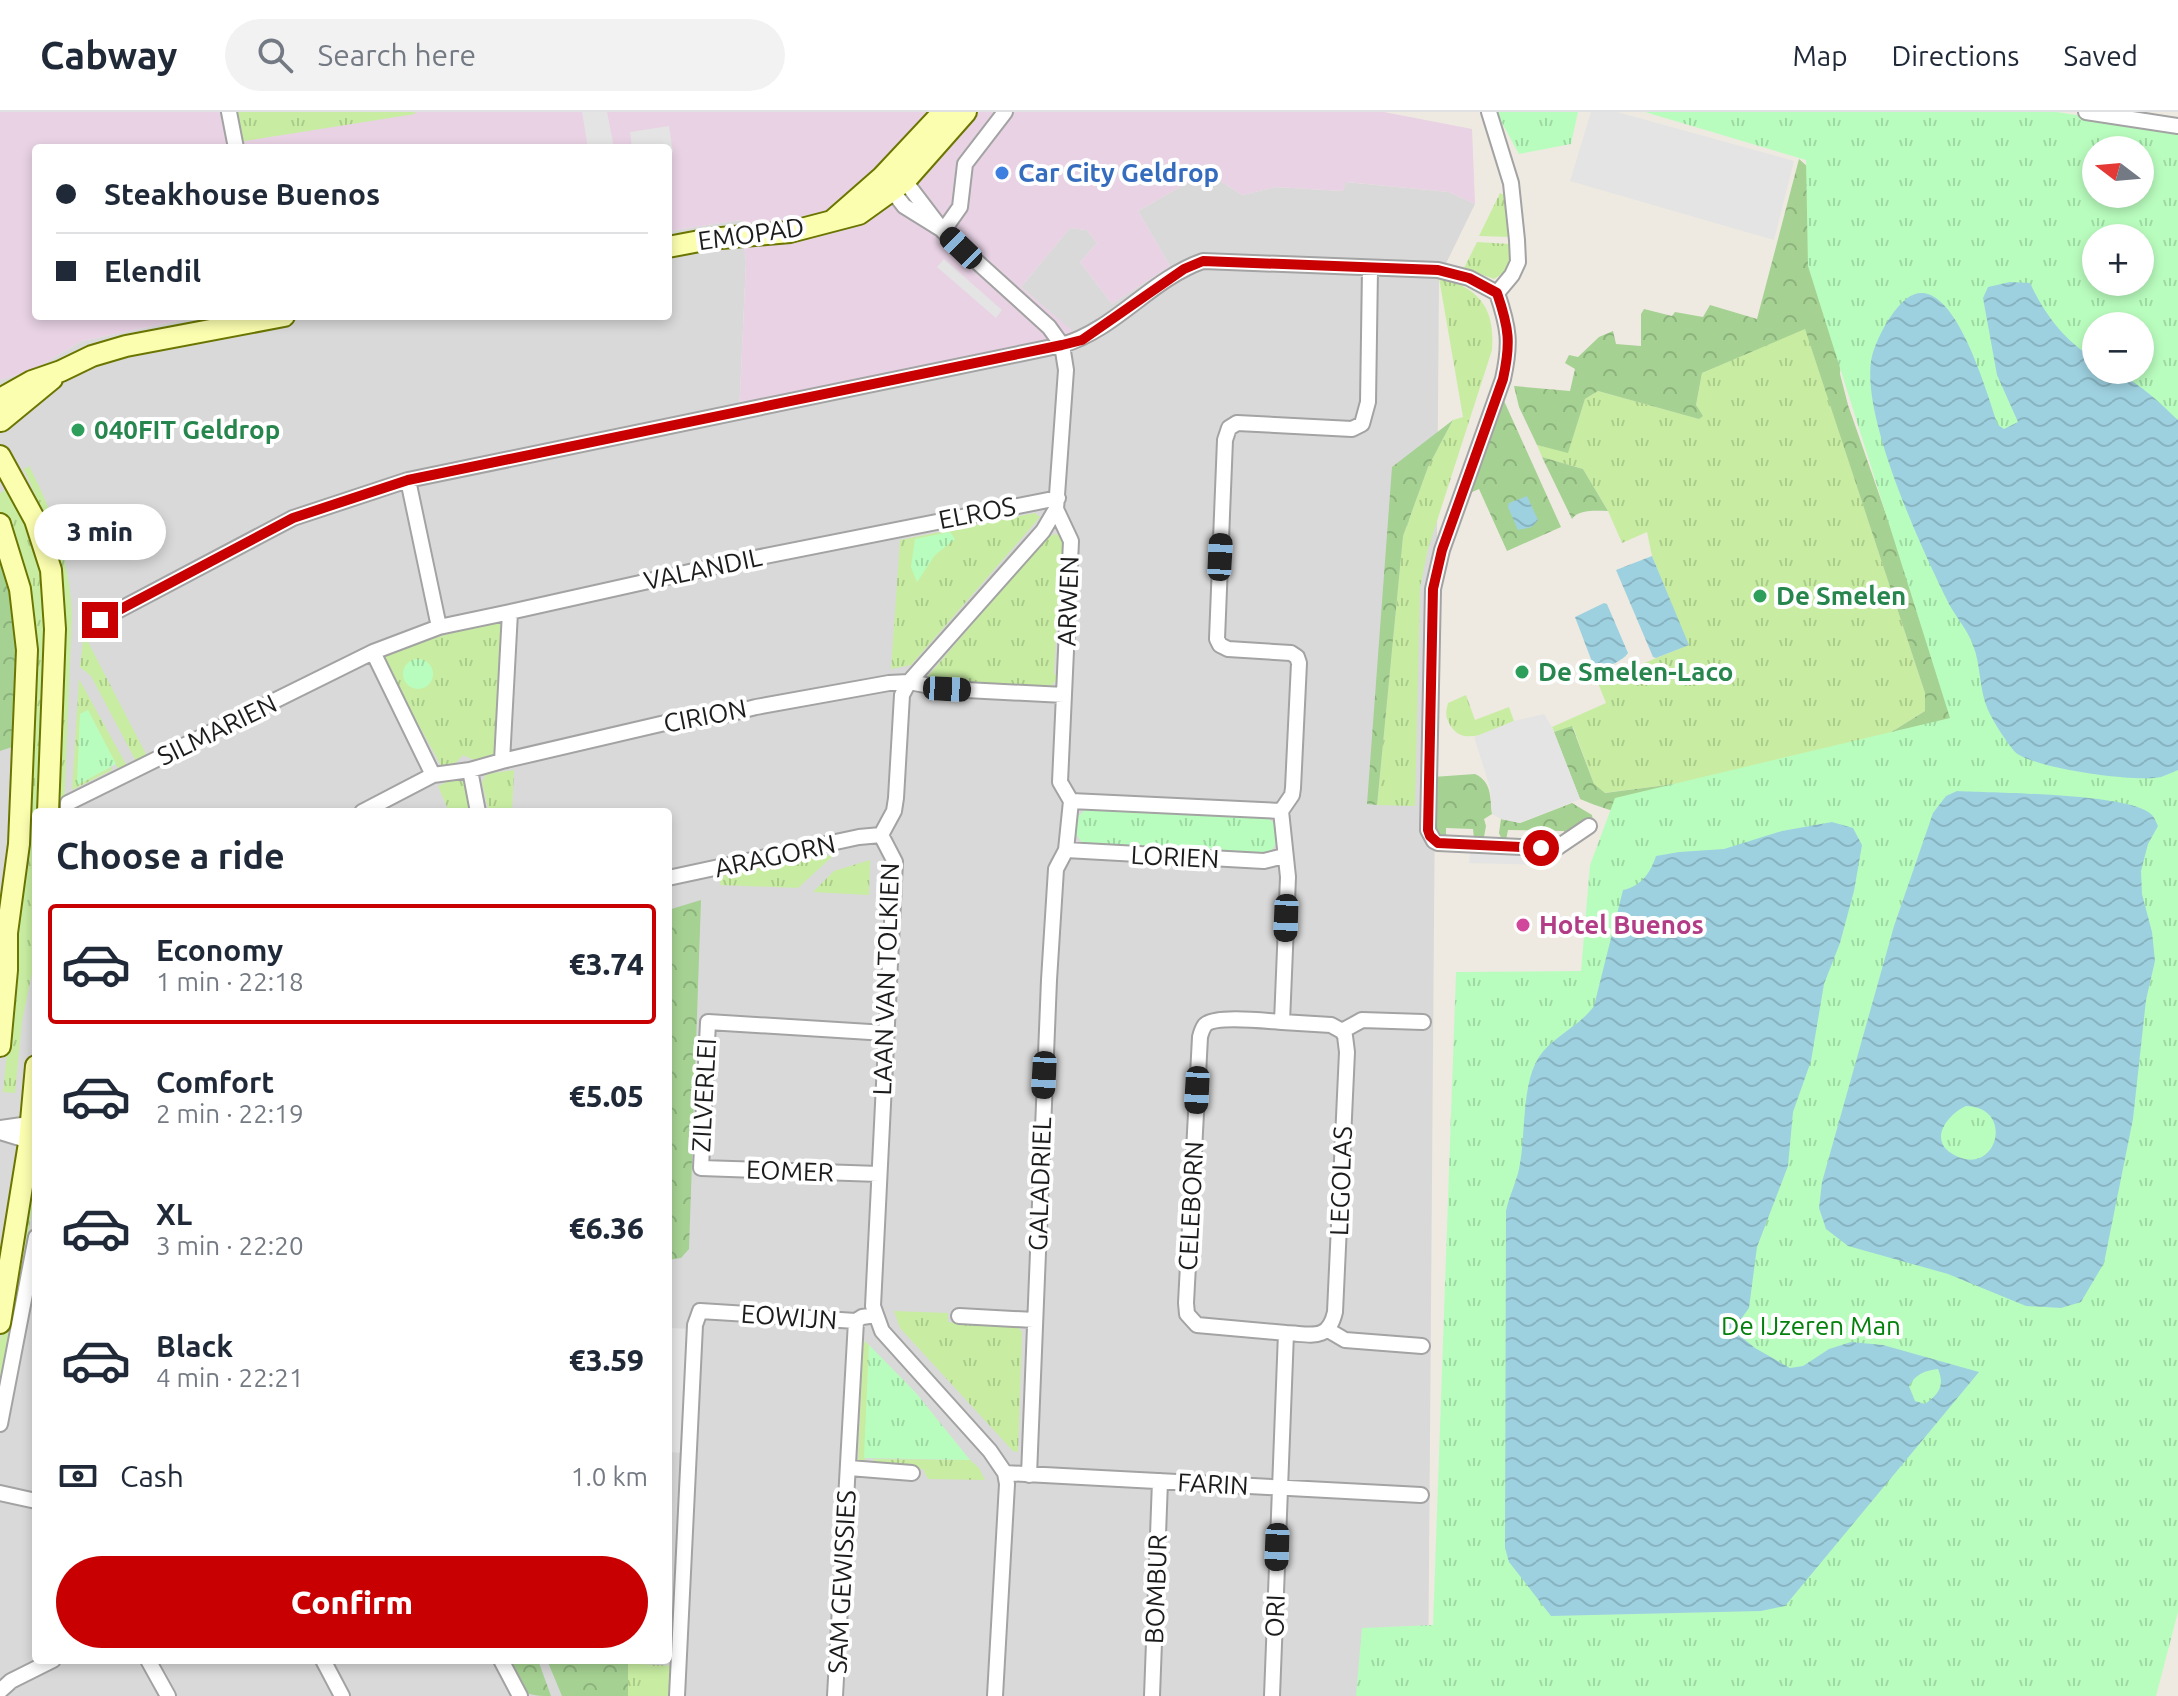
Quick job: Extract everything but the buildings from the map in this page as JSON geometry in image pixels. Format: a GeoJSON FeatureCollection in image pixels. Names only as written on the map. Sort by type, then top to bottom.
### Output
{"type":"FeatureCollection","features":[{"type":"Feature","properties":{"kind":"main road","name":"EMOPAD"},"geometry":{"type":"LineString","coordinates":[[893,183],[943,112]]}},
{"type":"Feature","properties":{"kind":"main road","name":"EMOPAD"},"geometry":{"type":"LineString","coordinates":[[672,246],[710,239],[790,232],[859,214],[966,112]]}},
{"type":"Feature","properties":{"kind":"main road"},"geometry":{"type":"LineString","coordinates":[[0,399],[32,381],[92,356],[126,346],[258,320]]}},
{"type":"Feature","properties":{"kind":"main road"},"geometry":{"type":"LineString","coordinates":[[0,447],[3,436],[0,421],[61,371]]}},
{"type":"Feature","properties":{"kind":"main road"},"geometry":{"type":"LineString","coordinates":[[0,456],[35,520],[44,543],[53,586],[55,629],[48,808]]}},
{"type":"Feature","properties":{"kind":"main road"},"geometry":{"type":"LineString","coordinates":[[0,524],[20,589],[27,650],[19,844],[7,933],[0,1046]]}},
{"type":"Feature","properties":{"kind":"main road"},"geometry":{"type":"LineString","coordinates":[[0,1323],[32,1139]]}},
{"type":"Feature","properties":{"kind":"street"},"geometry":{"type":"LineString","coordinates":[[229,112],[235,144]]}},
{"type":"Feature","properties":{"kind":"street"},"geometry":{"type":"LineString","coordinates":[[943,231],[960,207],[965,164],[1005,112]]}},
{"type":"Feature","properties":{"kind":"street"},"geometry":{"type":"LineString","coordinates":[[1489,112],[1511,183],[1518,262],[1497,293]]}},
{"type":"Feature","properties":{"kind":"street"},"geometry":{"type":"LineString","coordinates":[[2086,112],[2178,126]]}},
{"type":"Feature","properties":{"kind":"street"},"geometry":{"type":"LineString","coordinates":[[893,183],[914,214],[943,231],[1049,327],[1062,345],[1066,370],[1057,504]]}},
{"type":"Feature","properties":{"kind":"street"},"geometry":{"type":"LineString","coordinates":[[100,620],[293,518],[408,480],[1082,340],[1184,269],[1203,261],[1438,270],[1469,278],[1497,293],[1506,319],[1510,350],[1503,379],[1442,550],[1433,589],[1428,830],[1438,843],[1541,848],[1558,847],[1589,826]]}},
{"type":"Feature","properties":{"kind":"street"},"geometry":{"type":"LineString","coordinates":[[1370,269],[1368,402],[1362,424],[1352,429],[1237,423],[1229,428],[1225,440],[1217,639],[1220,645],[1228,649],[1291,653],[1299,663],[1293,788],[1281,811],[1288,877],[1282,1022],[1331,1025],[1342,1031],[1362,1020],[1423,1022]]}},
{"type":"Feature","properties":{"kind":"street"},"geometry":{"type":"LineString","coordinates":[[408,480],[439,627]]}},
{"type":"Feature","properties":{"kind":"street","name":"ELROS"},"geometry":{"type":"LineString","coordinates":[[897,529],[1057,504]]}},
{"type":"Feature","properties":{"kind":"street","name":"LAAN VAN TOLKIEN"},"geometry":{"type":"LineString","coordinates":[[876,1315],[873,1306],[895,862],[881,835],[894,811],[902,695],[909,682],[1043,531],[1057,504]]}},
{"type":"Feature","properties":{"kind":"street","name":"ARWEN"},"geometry":{"type":"LineString","coordinates":[[1057,504],[1071,541],[1060,782],[1071,801]]}},
{"type":"Feature","properties":{"kind":"street","name":"VALANDIL"},"geometry":{"type":"LineString","coordinates":[[373,652],[439,627],[897,529]]}},
{"type":"Feature","properties":{"kind":"street"},"geometry":{"type":"LineString","coordinates":[[502,761],[510,612]]}},
{"type":"Feature","properties":{"kind":"street"},"geometry":{"type":"LineString","coordinates":[[373,652],[433,775]]}},
{"type":"Feature","properties":{"kind":"street","name":"SILMARIEN"},"geometry":{"type":"LineString","coordinates":[[68,808],[68,803],[373,652]]}},
{"type":"Feature","properties":{"kind":"street"},"geometry":{"type":"LineString","coordinates":[[909,682],[947,689],[1064,695]]}},
{"type":"Feature","properties":{"kind":"street","name":"CIRION"},"geometry":{"type":"LineString","coordinates":[[370,808],[433,775],[470,770],[695,716],[716,717],[833,693],[909,682]]}},
{"type":"Feature","properties":{"kind":"street"},"geometry":{"type":"LineString","coordinates":[[470,770],[477,808]]}},
{"type":"Feature","properties":{"kind":"street","name":"LORIEN"},"geometry":{"type":"LineString","coordinates":[[1071,801],[1281,811]]}},
{"type":"Feature","properties":{"kind":"street","name":"GALADRIEL"},"geometry":{"type":"LineString","coordinates":[[1029,1475],[1049,980],[1056,869],[1066,850],[1071,801]]}},
{"type":"Feature","properties":{"kind":"street","name":"ARAGORN"},"geometry":{"type":"LineString","coordinates":[[672,877],[881,835]]}},
{"type":"Feature","properties":{"kind":"street","name":"LORIEN"},"geometry":{"type":"LineString","coordinates":[[1066,850],[1264,861],[1284,856]]}},
{"type":"Feature","properties":{"kind":"street","name":"CELEBORN"},"geometry":{"type":"LineString","coordinates":[[1282,1022],[1213,1021],[1201,1033],[1186,1303],[1191,1321],[1206,1328],[1286,1333]]}},
{"type":"Feature","properties":{"kind":"street","name":"ZILVERLEI"},"geometry":{"type":"LineString","coordinates":[[701,1168],[708,1022],[886,1033]]}},
{"type":"Feature","properties":{"kind":"street","name":"LEGOLAS"},"geometry":{"type":"LineString","coordinates":[[1328,1330],[1337,1297],[1347,1052],[1342,1031]]}},
{"type":"Feature","properties":{"kind":"street"},"geometry":{"type":"LineString","coordinates":[[0,1130],[32,1133]]}},
{"type":"Feature","properties":{"kind":"street","name":"EOMER"},"geometry":{"type":"LineString","coordinates":[[701,1168],[879,1174]]}},
{"type":"Feature","properties":{"kind":"street"},"geometry":{"type":"LineString","coordinates":[[0,1424],[29,1312],[32,1280]]}},
{"type":"Feature","properties":{"kind":"street","name":"EOWIJN"},"geometry":{"type":"LineString","coordinates":[[677,1696],[695,1325],[700,1311],[856,1321],[876,1315]]}},
{"type":"Feature","properties":{"kind":"street"},"geometry":{"type":"LineString","coordinates":[[876,1315],[882,1331],[990,1451],[1005,1473],[1007,1484],[995,1696]]}},
{"type":"Feature","properties":{"kind":"street"},"geometry":{"type":"LineString","coordinates":[[959,1316],[1034,1320]]}},
{"type":"Feature","properties":{"kind":"street","name":"SAM GEWISSIES"},"geometry":{"type":"LineString","coordinates":[[835,1696],[856,1321]]}},
{"type":"Feature","properties":{"kind":"street"},"geometry":{"type":"LineString","coordinates":[[1279,1487],[1286,1333],[1318,1334],[1328,1330],[1345,1340],[1422,1346]]}},
{"type":"Feature","properties":{"kind":"street","name":"SAM GEWISSIES"},"geometry":{"type":"LineString","coordinates":[[849,1468],[912,1473]]}},
{"type":"Feature","properties":{"kind":"street","name":"FARIN"},"geometry":{"type":"LineString","coordinates":[[1005,1473],[1421,1495]]}},
{"type":"Feature","properties":{"kind":"street","name":"BOMBUR"},"geometry":{"type":"LineString","coordinates":[[1152,1696],[1160,1481]]}},
{"type":"Feature","properties":{"kind":"street","name":"ORI"},"geometry":{"type":"LineString","coordinates":[[1272,1696],[1279,1487]]}},
{"type":"Feature","properties":{"kind":"street"},"geometry":{"type":"LineString","coordinates":[[0,1493],[32,1500]]}},
{"type":"Feature","properties":{"kind":"street"},"geometry":{"type":"LineString","coordinates":[[0,1691],[11,1681],[45,1664]]}},
{"type":"Feature","properties":{"kind":"street"},"geometry":{"type":"LineString","coordinates":[[150,1664],[168,1696]]}},
{"type":"Feature","properties":{"kind":"street"},"geometry":{"type":"LineString","coordinates":[[325,1664],[342,1696]]}},
{"type":"Feature","properties":{"kind":"street"},"geometry":{"type":"LineString","coordinates":[[503,1664],[520,1696]]}},
{"type":"Feature","properties":{"kind":"shaded area"},"geometry":{"type":"Polygon","coordinates":[[[0,112],[1384,112],[1472,129],[1475,204],[1449,192],[1346,182],[1343,191],[1276,187],[1242,195],[1206,172],[1138,211],[1170,266],[1112,304],[1080,262],[1097,243],[1087,230],[1070,228],[1021,287],[1088,344],[739,416],[746,262],[741,220],[672,230],[672,144],[32,144],[32,320],[182,320],[82,341],[33,370],[0,380],[0,112]]]}},
{"type":"Feature","properties":{"kind":"shaded area"},"geometry":{"type":"Polygon","coordinates":[[[582,112],[607,112],[613,144],[587,144],[582,112]]]}},
{"type":"Feature","properties":{"kind":"shaded area"},"geometry":{"type":"Polygon","coordinates":[[[1591,112],[1617,112],[1794,161],[1774,240],[1570,181],[1591,112]]]}},
{"type":"Feature","properties":{"kind":"shaded area"},"geometry":{"type":"Polygon","coordinates":[[[669,126],[672,144],[632,144],[630,132],[669,126]]]}},
{"type":"Feature","properties":{"kind":"shaded area"},"geometry":{"type":"Polygon","coordinates":[[[1206,172],[1242,195],[1276,187],[1343,191],[1345,182],[1449,192],[1475,204],[1439,278],[1428,1696],[0,1696],[0,380],[33,370],[82,341],[182,320],[672,320],[672,230],[741,220],[746,262],[739,415],[1087,344],[1021,287],[1070,228],[1087,230],[1097,243],[1080,262],[1112,304],[1170,266],[1138,211],[1206,172]]]}},
{"type":"Feature","properties":{"kind":"shaded area"},"geometry":{"type":"Polygon","coordinates":[[[944,259],[1002,310],[996,318],[937,267],[944,259]]]}},
{"type":"Feature","properties":{"kind":"shaded area"},"geometry":{"type":"Polygon","coordinates":[[[1544,714],[1580,799],[1520,823],[1501,819],[1492,814],[1490,787],[1474,737],[1514,721],[1544,714]]]}},
{"type":"Feature","properties":{"kind":"shaded area"},"geometry":{"type":"Polygon","coordinates":[[[1470,853],[1545,855],[1545,865],[1469,863],[1470,853]]]}},
{"type":"Feature","properties":{"kind":"shaded area"},"geometry":{"type":"Polygon","coordinates":[[[672,1328],[692,1329],[685,1453],[672,1452],[672,1328]]]}},
{"type":"Feature","properties":{"kind":"green space"},"geometry":{"type":"Polygon","coordinates":[[[234,112],[415,112],[415,114],[239,142],[234,112]]]}},
{"type":"Feature","properties":{"kind":"green space"},"geometry":{"type":"Polygon","coordinates":[[[1496,112],[1578,112],[1571,144],[1519,154],[1496,112]]]}},
{"type":"Feature","properties":{"kind":"green space","name":"De IJzeren Man"},"geometry":{"type":"Polygon","coordinates":[[[1645,112],[2057,112],[2178,131],[2178,1612],[2156,1696],[1356,1696],[1362,1628],[1433,1625],[1456,972],[1581,971],[1590,865],[1615,798],[1950,718],[1808,266],[1806,160],[1645,112]]]}},
{"type":"Feature","properties":{"kind":"green space"},"geometry":{"type":"Polygon","coordinates":[[[1799,159],[1830,187],[1822,218],[1850,225],[1840,374],[1950,698],[1950,737],[1943,756],[1931,772],[1910,785],[1852,805],[1783,817],[1719,822],[1650,819],[1622,813],[1580,799],[1554,732],[1572,726],[1594,784],[1605,793],[1728,777],[1831,758],[1869,746],[1925,711],[1925,693],[1805,329],[1702,373],[1696,405],[1703,416],[1699,419],[1598,391],[1585,399],[1568,453],[1537,445],[1519,407],[1514,386],[1570,391],[1575,369],[1565,363],[1569,355],[1578,357],[1599,337],[1613,331],[1616,344],[1641,346],[1641,314],[1644,309],[1672,316],[1675,312],[1703,317],[1710,305],[1757,319],[1799,159]]]}},
{"type":"Feature","properties":{"kind":"green space"},"geometry":{"type":"Polygon","coordinates":[[[1500,193],[1504,195],[1510,237],[1479,236],[1500,193]]]}},
{"type":"Feature","properties":{"kind":"green space"},"geometry":{"type":"Polygon","coordinates":[[[1477,242],[1510,244],[1509,264],[1494,279],[1464,268],[1477,242]]]}},
{"type":"Feature","properties":{"kind":"green space"},"geometry":{"type":"Polygon","coordinates":[[[1439,278],[1465,288],[1482,302],[1491,322],[1492,350],[1428,549],[1420,588],[1415,806],[1377,805],[1403,536],[1428,467],[1453,420],[1463,417],[1439,278]]]}},
{"type":"Feature","properties":{"kind":"green space"},"geometry":{"type":"Polygon","coordinates":[[[1805,328],[1925,693],[1925,711],[1869,746],[1728,777],[1604,793],[1594,784],[1573,727],[1554,732],[1552,727],[1606,703],[1596,678],[1629,665],[1637,666],[1688,645],[1652,556],[1647,532],[1622,543],[1608,511],[1583,469],[1542,457],[1537,445],[1568,452],[1585,399],[1598,391],[1700,419],[1696,405],[1702,373],[1805,328]]]}},
{"type":"Feature","properties":{"kind":"green space"},"geometry":{"type":"Polygon","coordinates":[[[1500,392],[1561,527],[1507,551],[1479,489],[1463,496],[1500,392]]]}},
{"type":"Feature","properties":{"kind":"green space"},"geometry":{"type":"Polygon","coordinates":[[[1453,420],[1428,467],[1403,536],[1377,805],[1367,804],[1392,467],[1453,420]]]}},
{"type":"Feature","properties":{"kind":"green space"},"geometry":{"type":"Polygon","coordinates":[[[1542,457],[1583,469],[1608,511],[1583,512],[1572,519],[1542,457]]]}},
{"type":"Feature","properties":{"kind":"green space"},"geometry":{"type":"Polygon","coordinates":[[[29,466],[46,502],[68,575],[72,614],[64,808],[50,808],[65,596],[63,579],[55,547],[24,469],[29,466]]]}},
{"type":"Feature","properties":{"kind":"green space"},"geometry":{"type":"Polygon","coordinates":[[[10,487],[23,509],[48,581],[42,808],[32,808],[32,973],[22,1021],[15,1093],[3,1092],[17,956],[26,804],[19,568],[0,512],[0,493],[10,487]]]}},
{"type":"Feature","properties":{"kind":"green space"},"geometry":{"type":"Polygon","coordinates":[[[1035,513],[1040,517],[911,665],[891,669],[900,540],[1035,513]]]}},
{"type":"Feature","properties":{"kind":"green space"},"geometry":{"type":"Polygon","coordinates":[[[950,532],[955,539],[935,555],[917,582],[911,567],[915,539],[950,532]]]}},
{"type":"Feature","properties":{"kind":"green space"},"geometry":{"type":"Polygon","coordinates":[[[1056,534],[1064,538],[1064,556],[1060,557],[1054,674],[1060,676],[1051,686],[933,682],[928,676],[1047,537],[1056,534]]]}},
{"type":"Feature","properties":{"kind":"green space"},"geometry":{"type":"Polygon","coordinates":[[[0,557],[12,603],[15,651],[12,747],[0,751],[0,557]]]}},
{"type":"Feature","properties":{"kind":"green space"},"geometry":{"type":"Polygon","coordinates":[[[505,622],[500,754],[474,760],[463,755],[454,765],[443,769],[380,655],[461,630],[505,622]]]}},
{"type":"Feature","properties":{"kind":"green space"},"geometry":{"type":"Polygon","coordinates":[[[83,642],[88,642],[149,760],[138,765],[91,676],[80,667],[83,642]]]}},
{"type":"Feature","properties":{"kind":"green space"},"geometry":{"type":"Polygon","coordinates":[[[418,659],[424,660],[432,668],[432,680],[424,688],[418,689],[412,688],[404,680],[403,674],[404,668],[412,660],[418,659]]]}},
{"type":"Feature","properties":{"kind":"green space"},"geometry":{"type":"Polygon","coordinates":[[[79,679],[128,768],[119,771],[87,710],[78,784],[111,767],[112,770],[72,790],[79,679]]]}},
{"type":"Feature","properties":{"kind":"green space"},"geometry":{"type":"Polygon","coordinates":[[[1466,695],[1475,720],[1509,707],[1514,721],[1479,735],[1462,735],[1449,723],[1446,711],[1448,703],[1466,695]]]}},
{"type":"Feature","properties":{"kind":"green space"},"geometry":{"type":"Polygon","coordinates":[[[88,710],[116,764],[77,785],[80,714],[88,710]]]}},
{"type":"Feature","properties":{"kind":"green space"},"geometry":{"type":"Polygon","coordinates":[[[514,770],[512,808],[488,808],[482,782],[487,774],[514,770]]]}},
{"type":"Feature","properties":{"kind":"green space"},"geometry":{"type":"Polygon","coordinates":[[[1475,774],[1485,781],[1490,796],[1492,814],[1484,819],[1484,837],[1474,839],[1473,829],[1446,828],[1446,837],[1434,832],[1433,777],[1475,774]]]}},
{"type":"Feature","properties":{"kind":"green space"},"geometry":{"type":"Polygon","coordinates":[[[456,778],[467,784],[470,808],[447,808],[438,786],[456,778]]]}},
{"type":"Feature","properties":{"kind":"green space"},"geometry":{"type":"Polygon","coordinates":[[[1572,803],[1592,815],[1593,820],[1565,836],[1564,831],[1508,830],[1506,840],[1502,840],[1499,833],[1501,819],[1520,823],[1572,803]]]}},
{"type":"Feature","properties":{"kind":"green space"},"geometry":{"type":"Polygon","coordinates":[[[1087,808],[1264,815],[1275,824],[1278,841],[1271,851],[1260,855],[1084,845],[1074,832],[1074,820],[1087,808]]]}},
{"type":"Feature","properties":{"kind":"green space"},"geometry":{"type":"Polygon","coordinates":[[[835,854],[798,888],[720,885],[720,875],[835,854]]]}},
{"type":"Feature","properties":{"kind":"green space"},"geometry":{"type":"Polygon","coordinates":[[[870,860],[869,895],[813,892],[834,871],[870,860]]]}},
{"type":"Feature","properties":{"kind":"green space"},"geometry":{"type":"Polygon","coordinates":[[[701,900],[689,1249],[681,1258],[672,1259],[672,909],[701,900]]]}},
{"type":"Feature","properties":{"kind":"green space"},"geometry":{"type":"Polygon","coordinates":[[[28,1175],[32,1176],[28,1235],[32,1237],[0,1404],[0,1342],[28,1175]]]}},
{"type":"Feature","properties":{"kind":"green space"},"geometry":{"type":"Polygon","coordinates":[[[894,1311],[948,1313],[948,1322],[1017,1326],[1022,1332],[1018,1452],[1013,1451],[900,1328],[894,1311]]]}},
{"type":"Feature","properties":{"kind":"green space"},"geometry":{"type":"Polygon","coordinates":[[[863,1340],[869,1345],[865,1465],[858,1464],[863,1340]]]}},
{"type":"Feature","properties":{"kind":"green space"},"geometry":{"type":"Polygon","coordinates":[[[869,1345],[916,1393],[970,1460],[864,1458],[869,1345]]]}},
{"type":"Feature","properties":{"kind":"green space"},"geometry":{"type":"Polygon","coordinates":[[[874,1459],[970,1460],[985,1480],[928,1479],[923,1469],[873,1467],[874,1459]]]}},
{"type":"Feature","properties":{"kind":"green space"},"geometry":{"type":"Polygon","coordinates":[[[512,1664],[539,1664],[551,1696],[526,1692],[519,1684],[512,1664]]]}},
{"type":"Feature","properties":{"kind":"green space"},"geometry":{"type":"Polygon","coordinates":[[[549,1664],[628,1664],[628,1696],[562,1696],[549,1664]]]}},
{"type":"Feature","properties":{"kind":"green space"},"geometry":{"type":"Polygon","coordinates":[[[628,1664],[675,1666],[673,1696],[628,1696],[628,1664]]]}},
{"type":"Feature","properties":{"kind":"water"},"geometry":{"type":"Polygon","coordinates":[[[2010,282],[2030,283],[2057,326],[2082,349],[2082,384],[2136,384],[2178,420],[2178,770],[2161,777],[2130,778],[2084,773],[2040,763],[2014,751],[1988,710],[1973,645],[1949,604],[1894,478],[1874,410],[1870,381],[1872,356],[1881,333],[1906,299],[1923,293],[1938,300],[1953,316],[1977,364],[1998,425],[2004,429],[2018,422],[1997,375],[1983,298],[1988,287],[2010,282]]]}},
{"type":"Feature","properties":{"kind":"water"},"geometry":{"type":"Polygon","coordinates":[[[1527,496],[1538,520],[1532,527],[1518,530],[1509,503],[1527,496]]]}},
{"type":"Feature","properties":{"kind":"water"},"geometry":{"type":"Polygon","coordinates":[[[1652,556],[1689,645],[1656,658],[1616,570],[1652,556]]]}},
{"type":"Feature","properties":{"kind":"water"},"geometry":{"type":"Polygon","coordinates":[[[1604,603],[1628,653],[1612,664],[1594,667],[1575,617],[1604,603]]]}},
{"type":"Feature","properties":{"kind":"water"},"geometry":{"type":"Polygon","coordinates":[[[1957,791],[2090,798],[2139,808],[2152,815],[2158,826],[2148,844],[2141,871],[2142,894],[2152,932],[2155,961],[2146,1000],[2133,1119],[2104,1263],[2081,1302],[2061,1308],[2026,1306],[1948,1274],[1848,1246],[1826,1229],[1819,1208],[1822,1182],[1894,926],[1933,813],[1946,796],[1957,791]],[[1966,1106],[1948,1120],[1941,1140],[1951,1153],[1967,1159],[1980,1158],[1989,1151],[1996,1129],[1992,1118],[1982,1109],[1966,1106]]]}},
{"type":"Feature","properties":{"kind":"water"},"geometry":{"type":"Polygon","coordinates":[[[1832,822],[1853,828],[1862,845],[1840,943],[1824,984],[1811,1061],[1793,1112],[1788,1166],[1757,1247],[1749,1308],[1733,1330],[1755,1348],[1790,1368],[1803,1366],[1829,1349],[1851,1342],[1883,1345],[1979,1372],[1785,1606],[1761,1611],[1551,1616],[1509,1562],[1505,1548],[1506,1211],[1519,1169],[1529,1081],[1533,1068],[1545,1050],[1594,1006],[1623,890],[1635,886],[1644,878],[1656,856],[1724,849],[1782,831],[1832,822]],[[1938,1369],[1925,1372],[1915,1379],[1909,1386],[1915,1401],[1925,1404],[1934,1397],[1941,1385],[1938,1369]]]}},
{"type":"Feature","properties":{"kind":"place","name":"Car City Geldrop"},"geometry":{"type":"Point","coordinates":[1002,173]}},
{"type":"Feature","properties":{"kind":"place","name":"040FIT Geldrop"},"geometry":{"type":"Point","coordinates":[78,430]}},
{"type":"Feature","properties":{"kind":"place","name":"De Smelen"},"geometry":{"type":"Point","coordinates":[1760,596]}},
{"type":"Feature","properties":{"kind":"place","name":"De Smelen-Laco"},"geometry":{"type":"Point","coordinates":[1522,672]}},
{"type":"Feature","properties":{"kind":"place","name":"Hotel Buenos"},"geometry":{"type":"Point","coordinates":[1523,925]}},
{"type":"Feature","properties":{"kind":"route"},"geometry":{"type":"LineString","coordinates":[[100,620],[293,518],[326,506],[408,480],[1082,340],[1184,269],[1203,261],[1438,270],[1469,278],[1497,293],[1510,335],[1510,350],[1503,379],[1442,550],[1433,589],[1428,830],[1438,843],[1541,848]]}}]}
